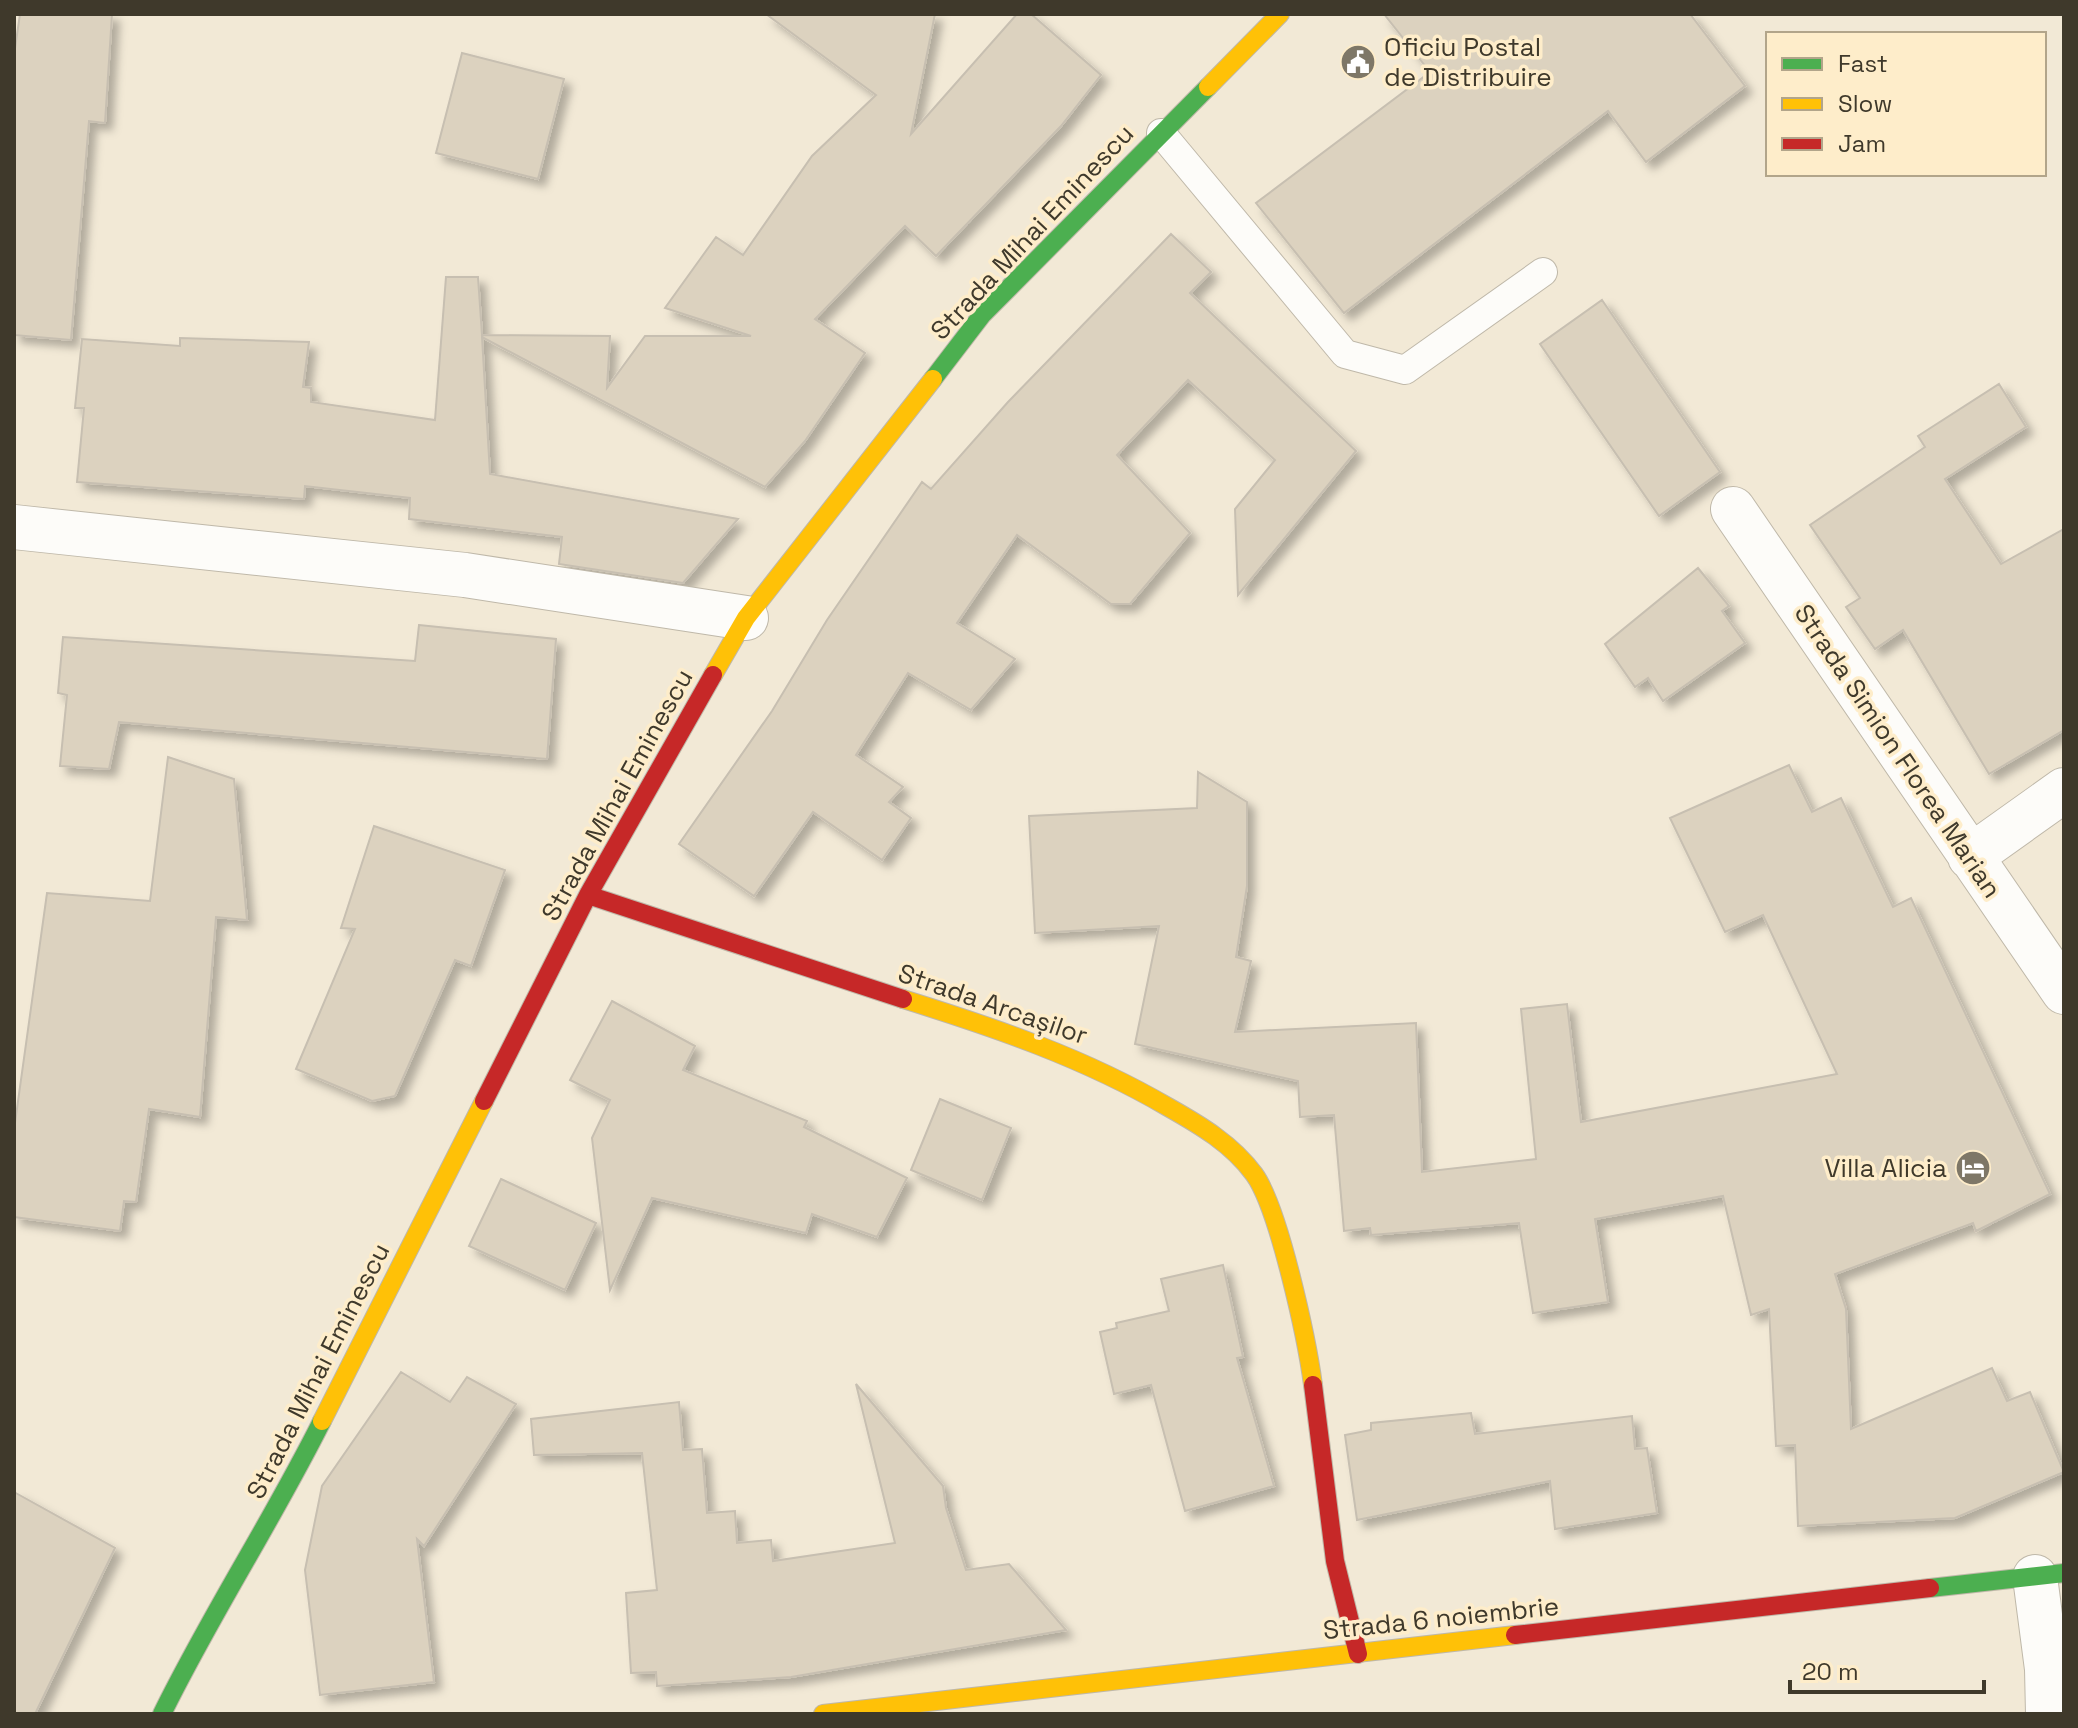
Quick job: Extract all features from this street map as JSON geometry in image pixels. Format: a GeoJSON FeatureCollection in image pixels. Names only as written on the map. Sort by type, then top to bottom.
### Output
{"type":"FeatureCollection","features":[{"type":"Feature","properties":{"kind":"street","name":"Strada Mihai Eminescu"},"geometry":{"type":"LineString","coordinates":[[162,1714],[196,1645],[277,1510],[588,895],[746,618],[982,315],[1280,14]]}},
{"type":"Feature","properties":{"kind":"street","name":"Strada Simion Florea Marian"},"geometry":{"type":"LineString","coordinates":[[1733,509],[2064,992]]}},
{"type":"Feature","properties":{"kind":"street"},"geometry":{"type":"LineString","coordinates":[[14,527],[465,575],[746,618]]}},
{"type":"Feature","properties":{"kind":"street"},"geometry":{"type":"LineString","coordinates":[[1970,857],[2064,790]]}},
{"type":"Feature","properties":{"kind":"street","name":"Strada Arcașilor"},"geometry":{"type":"LineString","coordinates":[[588,895],[802,968],[1022,1036],[1117,1077],[1215,1134],[1255,1175],[1279,1233],[1312,1376],[1335,1561],[1358,1654]]}},
{"type":"Feature","properties":{"kind":"street"},"geometry":{"type":"LineString","coordinates":[[2048,1714],[2050,1575]]}},
{"type":"Feature","properties":{"kind":"street","name":"Strada 6 noiembrie"},"geometry":{"type":"LineString","coordinates":[[823,1714],[2050,1575]]}},
{"type":"Feature","properties":{"kind":"lane"},"geometry":{"type":"LineString","coordinates":[[1161,133],[1345,354],[1405,370],[1543,272]]}},
{"type":"Feature","properties":{"kind":"building"},"geometry":{"type":"Polygon","coordinates":[[[20,14],[112,14],[105,123],[89,121],[71,340],[14,335],[14,55],[20,14]]]}},
{"type":"Feature","properties":{"kind":"building"},"geometry":{"type":"Polygon","coordinates":[[[766,14],[935,14],[911,134],[1017,14],[1031,14],[1101,75],[1061,126],[936,256],[905,226],[815,319],[865,353],[805,441],[765,487],[482,337],[490,474],[738,519],[683,583],[559,564],[562,537],[409,519],[410,498],[305,486],[304,499],[77,482],[84,408],[75,408],[82,339],[180,346],[180,338],[309,342],[303,387],[311,388],[311,402],[435,420],[446,277],[478,277],[482,335],[610,336],[607,388],[645,336],[751,336],[665,308],[716,237],[743,255],[812,156],[876,95],[766,14]]]}},
{"type":"Feature","properties":{"kind":"building"},"geometry":{"type":"Polygon","coordinates":[[[1384,14],[1690,14],[1745,86],[1646,162],[1608,111],[1344,313],[1256,203],[1430,72],[1384,14]]]}},
{"type":"Feature","properties":{"kind":"building"},"geometry":{"type":"Polygon","coordinates":[[[462,53],[564,79],[538,179],[436,153],[462,53]]]}},
{"type":"Feature","properties":{"kind":"building"},"geometry":{"type":"Polygon","coordinates":[[[1171,234],[1211,272],[1190,293],[1356,451],[1238,595],[1235,509],[1275,460],[1188,380],[1117,455],[1190,533],[1130,604],[1111,604],[1017,535],[957,623],[1015,659],[971,710],[908,673],[856,755],[903,787],[889,802],[911,818],[882,860],[813,812],[754,896],[679,844],[772,711],[827,620],[922,482],[931,489],[1008,402],[1171,234]]]}},
{"type":"Feature","properties":{"kind":"building"},"geometry":{"type":"Polygon","coordinates":[[[1602,300],[1720,472],[1659,516],[1540,344],[1602,300]]]}},
{"type":"Feature","properties":{"kind":"building"},"geometry":{"type":"Polygon","coordinates":[[[1999,384],[2026,427],[1945,479],[2001,564],[2064,529],[2064,730],[1989,774],[1903,630],[1875,649],[1846,607],[1860,598],[1810,525],[1925,447],[1918,436],[1999,384]]]}},
{"type":"Feature","properties":{"kind":"building"},"geometry":{"type":"Polygon","coordinates":[[[1698,568],[1729,606],[1722,611],[1745,643],[1663,701],[1648,678],[1635,687],[1605,644],[1698,568]]]}},
{"type":"Feature","properties":{"kind":"building"},"geometry":{"type":"Polygon","coordinates":[[[419,625],[556,639],[547,759],[119,722],[109,769],[60,766],[67,695],[58,693],[63,637],[415,661],[419,625]]]}},
{"type":"Feature","properties":{"kind":"building"},"geometry":{"type":"Polygon","coordinates":[[[168,757],[234,779],[247,920],[216,917],[200,1117],[149,1109],[136,1202],[124,1201],[120,1231],[14,1217],[14,1130],[47,893],[150,901],[168,757]]]}},
{"type":"Feature","properties":{"kind":"building"},"geometry":{"type":"Polygon","coordinates":[[[1789,765],[1812,812],[1841,798],[1893,907],[1911,898],[2050,1194],[1976,1231],[1973,1223],[1835,1274],[1846,1309],[1851,1429],[1992,1368],[2007,1401],[2030,1392],[2064,1472],[1955,1518],[1798,1526],[1795,1445],[1776,1446],[1769,1309],[1751,1315],[1723,1196],[1595,1219],[1608,1302],[1533,1313],[1519,1223],[1371,1235],[1370,1228],[1344,1231],[1334,1115],[1300,1117],[1298,1081],[1135,1044],[1159,926],[1035,933],[1029,816],[1197,808],[1198,772],[1247,802],[1247,886],[1236,957],[1251,961],[1235,1032],[1416,1023],[1422,1172],[1536,1159],[1521,1009],[1567,1004],[1581,1122],[1837,1074],[1763,915],[1725,932],[1670,818],[1789,765]]]}},
{"type":"Feature","properties":{"kind":"building"},"geometry":{"type":"Polygon","coordinates":[[[374,826],[505,870],[471,966],[455,960],[395,1096],[372,1101],[296,1069],[355,929],[341,928],[374,826]]]}},
{"type":"Feature","properties":{"kind":"building"},"geometry":{"type":"Polygon","coordinates":[[[612,1001],[695,1046],[683,1070],[807,1121],[804,1127],[907,1178],[877,1237],[812,1214],[806,1233],[652,1198],[610,1290],[592,1138],[610,1100],[570,1080],[612,1001]]]}},
{"type":"Feature","properties":{"kind":"building"},"geometry":{"type":"Polygon","coordinates":[[[940,1099],[1011,1128],[982,1200],[911,1170],[940,1099]]]}},
{"type":"Feature","properties":{"kind":"building"},"geometry":{"type":"Polygon","coordinates":[[[501,1179],[596,1223],[565,1290],[469,1246],[501,1179]]]}},
{"type":"Feature","properties":{"kind":"building"},"geometry":{"type":"Polygon","coordinates":[[[1223,1265],[1243,1357],[1237,1358],[1274,1486],[1185,1511],[1151,1385],[1114,1394],[1100,1332],[1117,1328],[1116,1323],[1169,1311],[1161,1279],[1223,1265]]]}},
{"type":"Feature","properties":{"kind":"building"},"geometry":{"type":"Polygon","coordinates":[[[401,1372],[450,1402],[467,1377],[516,1404],[424,1546],[417,1539],[434,1682],[320,1695],[305,1570],[322,1486],[401,1372]]]}},
{"type":"Feature","properties":{"kind":"building"},"geometry":{"type":"Polygon","coordinates":[[[856,1384],[943,1486],[946,1508],[966,1570],[1009,1564],[1066,1630],[791,1677],[657,1686],[656,1672],[631,1673],[626,1593],[657,1590],[642,1453],[534,1455],[531,1419],[679,1402],[683,1450],[702,1449],[707,1513],[735,1511],[737,1543],[771,1540],[773,1561],[895,1543],[856,1384]]]}},
{"type":"Feature","properties":{"kind":"building"},"geometry":{"type":"Polygon","coordinates":[[[1471,1413],[1475,1434],[1632,1416],[1635,1449],[1647,1448],[1657,1513],[1555,1529],[1550,1481],[1357,1520],[1345,1435],[1371,1430],[1371,1423],[1471,1413]]]}},
{"type":"Feature","properties":{"kind":"building"},"geometry":{"type":"Polygon","coordinates":[[[14,1492],[115,1548],[35,1714],[14,1714],[14,1492]]]}},
{"type":"Feature","properties":{"kind":"traffic: fast"},"geometry":{"type":"LineString","coordinates":[[933,379],[982,315],[1208,87]]}},
{"type":"Feature","properties":{"kind":"traffic: fast"},"geometry":{"type":"LineString","coordinates":[[162,1714],[322,1421]]}},
{"type":"Feature","properties":{"kind":"traffic: fast"},"geometry":{"type":"LineString","coordinates":[[1930,1588],[2064,1573]]}},
{"type":"Feature","properties":{"kind":"traffic: slow"},"geometry":{"type":"LineString","coordinates":[[1208,87],[1280,14]]}},
{"type":"Feature","properties":{"kind":"traffic: slow"},"geometry":{"type":"LineString","coordinates":[[713,675],[746,618],[933,379]]}},
{"type":"Feature","properties":{"kind":"traffic: slow"},"geometry":{"type":"LineString","coordinates":[[903,999],[1006,1033],[1072,1059],[1136,1089],[1192,1121],[1236,1153],[1254,1174],[1273,1215],[1298,1307],[1313,1385]]}},
{"type":"Feature","properties":{"kind":"traffic: slow"},"geometry":{"type":"LineString","coordinates":[[322,1421],[484,1101]]}},
{"type":"Feature","properties":{"kind":"traffic: slow"},"geometry":{"type":"LineString","coordinates":[[823,1714],[1515,1635]]}},
{"type":"Feature","properties":{"kind":"traffic: jam"},"geometry":{"type":"LineString","coordinates":[[484,1101],[588,895],[713,675]]}},
{"type":"Feature","properties":{"kind":"traffic: jam"},"geometry":{"type":"LineString","coordinates":[[588,895],[903,999]]}},
{"type":"Feature","properties":{"kind":"traffic: jam"},"geometry":{"type":"LineString","coordinates":[[1313,1385],[1335,1561],[1358,1654]]}},
{"type":"Feature","properties":{"kind":"traffic: jam"},"geometry":{"type":"LineString","coordinates":[[1515,1635],[1930,1588]]}},
{"type":"Feature","properties":{"kind":"place","name":"Oficiu Postal de Distribuire"},"geometry":{"type":"Point","coordinates":[1358,62]}},
{"type":"Feature","properties":{"kind":"place","name":"Villa Alicia"},"geometry":{"type":"Point","coordinates":[1973,1168]}}]}
